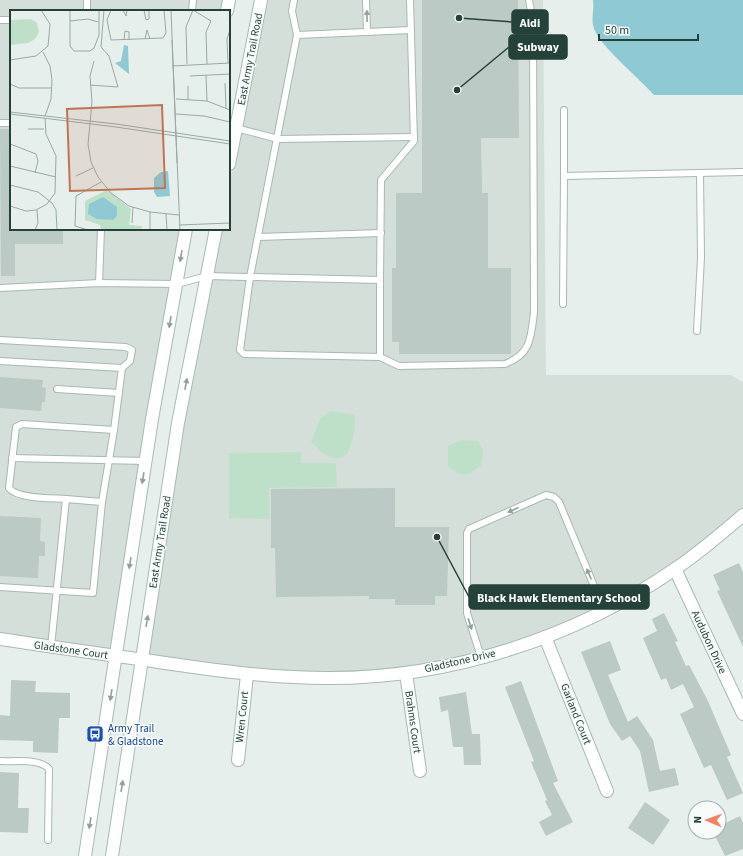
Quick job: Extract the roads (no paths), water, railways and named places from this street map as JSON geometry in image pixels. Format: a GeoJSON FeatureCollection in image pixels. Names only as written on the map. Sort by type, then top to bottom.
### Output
{"type":"FeatureCollection","features":[{"type":"Feature","properties":{"kind":"main road"},"geometry":{"type":"LineString","coordinates":[[227,10],[229,0]]}},
{"type":"Feature","properties":{"kind":"main road","name":"East Army Trail Road"},"geometry":{"type":"LineString","coordinates":[[230,159],[261,0]]}},
{"type":"Feature","properties":{"kind":"main road"},"geometry":{"type":"LineString","coordinates":[[85,856],[146,461],[186,230]]}},
{"type":"Feature","properties":{"kind":"main road","name":"East Army Trail Road"},"geometry":{"type":"LineString","coordinates":[[112,856],[178,423],[216,230]]}},
{"type":"Feature","properties":{"kind":"main road","name":"Gladstone Drive"},"geometry":{"type":"LineString","coordinates":[[141,660],[247,675],[330,678],[406,673],[481,657],[545,637],[604,610],[675,570],[743,515]]}},
{"type":"Feature","properties":{"kind":"main road","name":"Audubon Drive"},"geometry":{"type":"LineString","coordinates":[[675,570],[743,714]]}},
{"type":"Feature","properties":{"kind":"main road","name":"Garland Court"},"geometry":{"type":"LineString","coordinates":[[545,637],[607,791]]}},
{"type":"Feature","properties":{"kind":"main road","name":"Gladstone Court"},"geometry":{"type":"LineString","coordinates":[[0,639],[141,660]]}},
{"type":"Feature","properties":{"kind":"main road","name":"Brahms Court"},"geometry":{"type":"LineString","coordinates":[[406,673],[420,771]]}},
{"type":"Feature","properties":{"kind":"main road","name":"Wren Court"},"geometry":{"type":"LineString","coordinates":[[238,760],[247,675]]}},
{"type":"Feature","properties":{"kind":"lane"},"geometry":{"type":"LineString","coordinates":[[192,10],[193,0]]}},
{"type":"Feature","properties":{"kind":"lane"},"geometry":{"type":"LineString","coordinates":[[294,0],[292,11],[297,35],[250,277],[240,350],[244,354],[380,357],[399,366],[505,364],[518,359],[526,349],[531,332],[534,305],[533,22],[530,0]]}},
{"type":"Feature","properties":{"kind":"lane"},"geometry":{"type":"LineString","coordinates":[[366,0],[367,32]]}},
{"type":"Feature","properties":{"kind":"lane"},"geometry":{"type":"LineString","coordinates":[[380,357],[381,180],[414,141],[410,0]]}},
{"type":"Feature","properties":{"kind":"lane"},"geometry":{"type":"LineString","coordinates":[[297,35],[411,30]]}},
{"type":"Feature","properties":{"kind":"lane"},"geometry":{"type":"LineString","coordinates":[[563,304],[564,110]]}},
{"type":"Feature","properties":{"kind":"lane"},"geometry":{"type":"LineString","coordinates":[[236,128],[278,139],[414,137]]}},
{"type":"Feature","properties":{"kind":"lane"},"geometry":{"type":"LineString","coordinates":[[564,176],[743,172]]}},
{"type":"Feature","properties":{"kind":"lane"},"geometry":{"type":"LineString","coordinates":[[696,332],[701,258],[700,173]]}},
{"type":"Feature","properties":{"kind":"lane"},"geometry":{"type":"LineString","coordinates":[[99,283],[101,230]]}},
{"type":"Feature","properties":{"kind":"lane"},"geometry":{"type":"LineString","coordinates":[[258,236],[381,233]]}},
{"type":"Feature","properties":{"kind":"lane"},"geometry":{"type":"LineString","coordinates":[[0,288],[99,283],[176,284],[207,276],[380,280]]}},
{"type":"Feature","properties":{"kind":"lane"},"geometry":{"type":"LineString","coordinates":[[0,340],[126,346],[132,350],[130,361],[122,368],[114,430],[102,502],[93,592],[0,587]]}},
{"type":"Feature","properties":{"kind":"lane"},"geometry":{"type":"LineString","coordinates":[[0,361],[122,368]]}},
{"type":"Feature","properties":{"kind":"lane"},"geometry":{"type":"LineString","coordinates":[[57,389],[119,393]]}},
{"type":"Feature","properties":{"kind":"lane"},"geometry":{"type":"LineString","coordinates":[[102,502],[20,495],[12,492],[10,488],[16,427],[22,424],[114,430]]}},
{"type":"Feature","properties":{"kind":"lane"},"geometry":{"type":"LineString","coordinates":[[12,458],[146,461]]}},
{"type":"Feature","properties":{"kind":"lane"},"geometry":{"type":"LineString","coordinates":[[481,657],[467,613],[467,533],[469,529],[546,495],[554,497],[559,502],[604,610]]}},
{"type":"Feature","properties":{"kind":"lane"},"geometry":{"type":"LineString","coordinates":[[51,647],[58,590],[66,499]]}},
{"type":"Feature","properties":{"kind":"lane"},"geometry":{"type":"LineString","coordinates":[[0,761],[39,763],[46,765],[49,769],[48,840]]}},
{"type":"Feature","properties":{"kind":"water"},"geometry":{"type":"Polygon","coordinates":[[[593,0],[743,0],[743,95],[654,95],[607,48],[596,33],[593,24],[593,0]]]}},
{"type":"Feature","properties":{"kind":"place","name":"Aldi"},"geometry":{"type":"Point","coordinates":[459,18]}},
{"type":"Feature","properties":{"kind":"place","name":"Subway"},"geometry":{"type":"Point","coordinates":[457,90]}},
{"type":"Feature","properties":{"kind":"place","name":"Black Hawk Elementary School"},"geometry":{"type":"Point","coordinates":[437,537]}},
{"type":"Feature","properties":{"kind":"place","name":"Army Trail & Gladstone"},"geometry":{"type":"Point","coordinates":[95,734]}}]}
